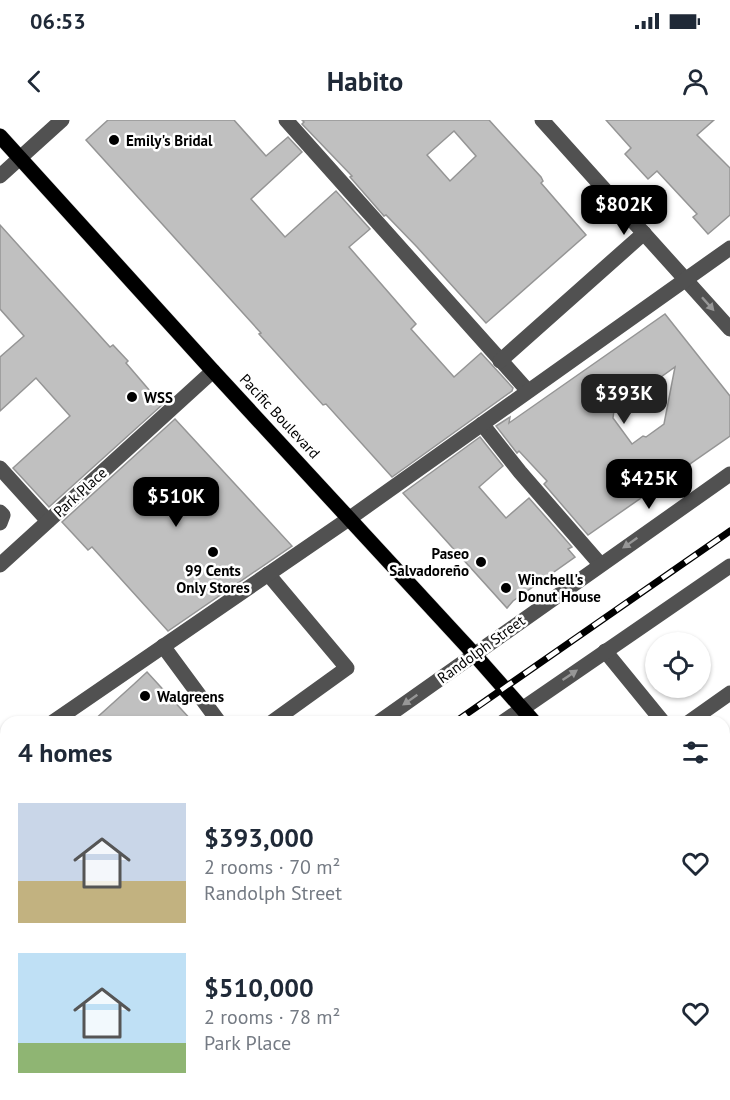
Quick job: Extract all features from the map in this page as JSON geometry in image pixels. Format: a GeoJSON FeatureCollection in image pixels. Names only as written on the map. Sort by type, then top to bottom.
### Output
{"type":"FeatureCollection","features":[{"type":"Feature","properties":{"kind":"main road","name":"Pacific Boulevard"},"geometry":{"type":"LineString","coordinates":[[0,136],[529,716]]}},
{"type":"Feature","properties":{"kind":"street"},"geometry":{"type":"LineString","coordinates":[[0,176],[63,120]]}},
{"type":"Feature","properties":{"kind":"street"},"geometry":{"type":"LineString","coordinates":[[286,120],[528,391]]}},
{"type":"Feature","properties":{"kind":"street"},"geometry":{"type":"LineString","coordinates":[[542,120],[730,329]]}},
{"type":"Feature","properties":{"kind":"street"},"geometry":{"type":"LineString","coordinates":[[500,361],[644,234]]}},
{"type":"Feature","properties":{"kind":"street"},"geometry":{"type":"LineString","coordinates":[[62,716],[350,518],[730,248]]}},
{"type":"Feature","properties":{"kind":"street","name":"Park Place"},"geometry":{"type":"LineString","coordinates":[[0,565],[213,371]]}},
{"type":"Feature","properties":{"kind":"street"},"geometry":{"type":"LineString","coordinates":[[482,424],[520,472],[600,564]]}},
{"type":"Feature","properties":{"kind":"street"},"geometry":{"type":"LineString","coordinates":[[0,468],[48,521]]}},
{"type":"Feature","properties":{"kind":"street","name":"Randolph Street"},"geometry":{"type":"LineString","coordinates":[[387,716],[730,474]]}},
{"type":"Feature","properties":{"kind":"street"},"geometry":{"type":"LineString","coordinates":[[0,512],[3,515],[0,523]]}},
{"type":"Feature","properties":{"kind":"street"},"geometry":{"type":"LineString","coordinates":[[511,716],[730,566]]}},
{"type":"Feature","properties":{"kind":"street"},"geometry":{"type":"LineString","coordinates":[[268,574],[347,668],[280,716]]}},
{"type":"Feature","properties":{"kind":"street"},"geometry":{"type":"LineString","coordinates":[[163,646],[215,716]]}},
{"type":"Feature","properties":{"kind":"street"},"geometry":{"type":"LineString","coordinates":[[606,651],[658,716]]}},
{"type":"Feature","properties":{"kind":"street"},"geometry":{"type":"LineString","coordinates":[[697,716],[730,693]]}},
{"type":"Feature","properties":{"kind":"building"},"geometry":{"type":"Polygon","coordinates":[[[108,120],[234,120],[266,156],[288,137],[302,152],[251,199],[285,237],[336,191],[370,229],[349,247],[416,324],[411,329],[454,377],[481,353],[513,388],[512,391],[392,477],[326,404],[323,405],[86,140],[108,120]]]}},
{"type":"Feature","properties":{"kind":"building"},"geometry":{"type":"Polygon","coordinates":[[[302,120],[489,120],[541,177],[543,181],[541,183],[586,235],[486,323],[417,247],[386,215],[384,216],[350,177],[352,176],[302,124],[304,122],[302,120]],[[454,131],[427,155],[450,181],[476,156],[454,131]]]}},
{"type":"Feature","properties":{"kind":"building"},"geometry":{"type":"Polygon","coordinates":[[[606,120],[714,120],[697,135],[730,168],[730,215],[708,234],[693,217],[697,214],[657,171],[648,179],[625,154],[631,148],[606,120]]]}},
{"type":"Feature","properties":{"kind":"building"},"geometry":{"type":"Polygon","coordinates":[[[0,225],[110,347],[113,345],[128,361],[126,363],[162,405],[49,507],[13,468],[70,416],[36,378],[0,411],[0,357],[24,336],[0,309],[0,225]]]}},
{"type":"Feature","properties":{"kind":"building"},"geometry":{"type":"Polygon","coordinates":[[[665,314],[730,396],[730,436],[588,535],[544,484],[547,481],[519,451],[517,453],[496,426],[510,417],[509,423],[665,314]],[[675,367],[640,392],[631,391],[615,403],[613,418],[632,444],[664,424],[675,367]]]}},
{"type":"Feature","properties":{"kind":"building"},"geometry":{"type":"Polygon","coordinates":[[[175,419],[292,546],[168,631],[92,547],[88,550],[62,522],[175,419]]]}},
{"type":"Feature","properties":{"kind":"building"},"geometry":{"type":"Polygon","coordinates":[[[480,437],[503,466],[479,487],[506,518],[529,498],[572,547],[568,549],[575,557],[513,601],[507,608],[403,493],[480,437]]]}},
{"type":"Feature","properties":{"kind":"building","name":"Walgreens"},"geometry":{"type":"Polygon","coordinates":[[[147,672],[187,716],[99,716],[147,672]]]}},
{"type":"Feature","properties":{"kind":"railway"},"geometry":{"type":"LineString","coordinates":[[464,716],[730,531]]}},
{"type":"Feature","properties":{"kind":"place","name":"Emily's Bridal"},"geometry":{"type":"Point","coordinates":[114,140]}},
{"type":"Feature","properties":{"kind":"place","name":"WSS"},"geometry":{"type":"Point","coordinates":[132,397]}},
{"type":"Feature","properties":{"kind":"place","name":"99 Cents Only Stores"},"geometry":{"type":"Point","coordinates":[213,552]}},
{"type":"Feature","properties":{"kind":"place","name":"Paseo Salvadoreño"},"geometry":{"type":"Point","coordinates":[481,562]}},
{"type":"Feature","properties":{"kind":"place","name":"Winchell's Donut House"},"geometry":{"type":"Point","coordinates":[506,588]}},
{"type":"Feature","properties":{"kind":"place","name":"Walgreens"},"geometry":{"type":"Point","coordinates":[145,696]}}]}
